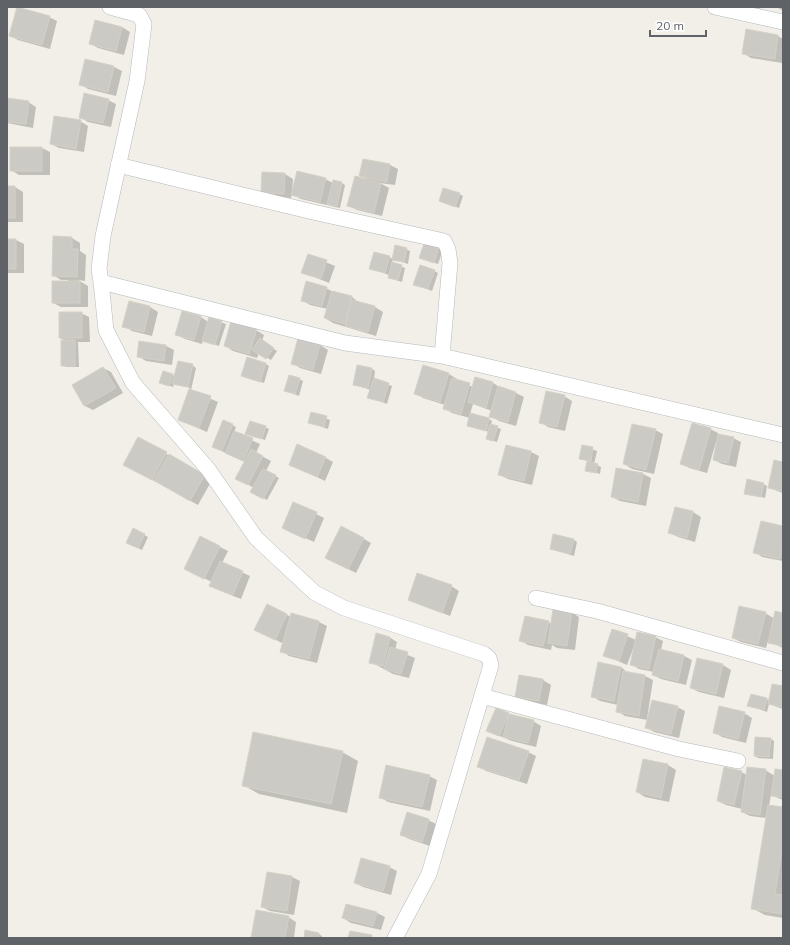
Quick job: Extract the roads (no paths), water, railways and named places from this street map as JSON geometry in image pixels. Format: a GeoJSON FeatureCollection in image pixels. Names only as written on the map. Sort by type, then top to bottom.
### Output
{"type":"FeatureCollection","features":[{"type":"Feature","properties":{"kind":"street"},"geometry":{"type":"LineString","coordinates":[[110,7],[139,15],[144,24],[137,81],[103,236],[99,269],[106,330],[133,383],[208,470],[256,538],[315,593],[344,608],[484,654],[489,658],[491,665],[429,874],[395,938]]}},
{"type":"Feature","properties":{"kind":"street"},"geometry":{"type":"LineString","coordinates":[[715,7],[783,22]]}},
{"type":"Feature","properties":{"kind":"street"},"geometry":{"type":"LineString","coordinates":[[118,165],[313,212],[444,241],[448,250],[450,264],[442,356]]}},
{"type":"Feature","properties":{"kind":"street"},"geometry":{"type":"LineString","coordinates":[[101,282],[345,343],[442,356],[783,435]]}},
{"type":"Feature","properties":{"kind":"street"},"geometry":{"type":"LineString","coordinates":[[536,598],[597,611],[783,663]]}},
{"type":"Feature","properties":{"kind":"street"},"geometry":{"type":"LineString","coordinates":[[482,696],[679,749],[738,761]]}}]}
